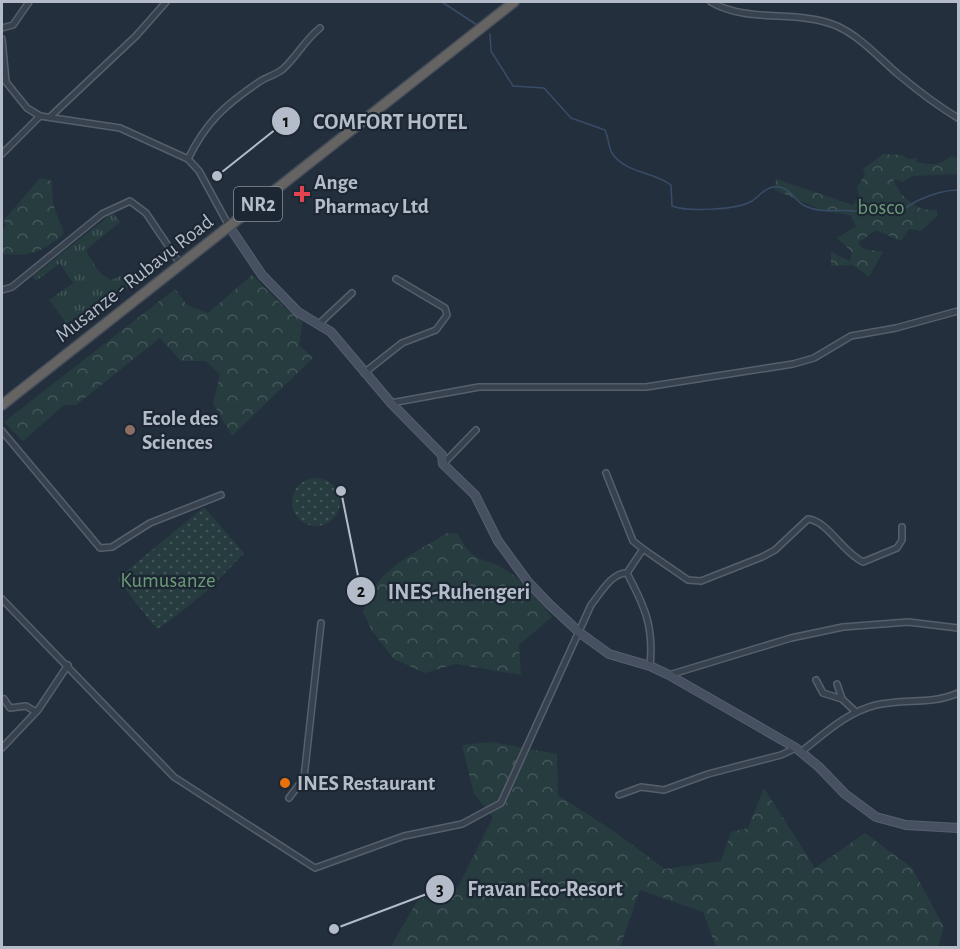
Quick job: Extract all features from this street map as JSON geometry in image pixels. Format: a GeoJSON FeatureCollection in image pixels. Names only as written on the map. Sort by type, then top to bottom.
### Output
{"type":"FeatureCollection","features":[{"type":"Feature","properties":{"kind":"highway","name":"Musanze - Rubavu Road"},"geometry":{"type":"LineString","coordinates":[[2,405],[514,2]]}},
{"type":"Feature","properties":{"kind":"main road"},"geometry":{"type":"LineString","coordinates":[[229,226],[262,275],[298,312],[319,324],[340,341],[364,373],[442,455],[443,464],[475,495],[498,541],[528,582],[580,633],[609,654],[650,666],[669,675],[798,750],[845,794],[876,817],[906,825],[958,828]]}},
{"type":"Feature","properties":{"kind":"street"},"geometry":{"type":"LineString","coordinates":[[2,28],[13,25],[29,2]]}},
{"type":"Feature","properties":{"kind":"street"},"geometry":{"type":"LineString","coordinates":[[50,117],[128,44],[166,2]]}},
{"type":"Feature","properties":{"kind":"street"},"geometry":{"type":"LineString","coordinates":[[711,2],[727,10],[816,19],[837,26],[856,37],[900,76],[958,118]]}},
{"type":"Feature","properties":{"kind":"street"},"geometry":{"type":"LineString","coordinates":[[188,159],[204,129],[220,111],[284,68],[301,45],[320,28]]}},
{"type":"Feature","properties":{"kind":"street"},"geometry":{"type":"LineString","coordinates":[[2,39],[4,79],[22,103],[40,116],[120,128],[188,159],[200,171],[229,226]]}},
{"type":"Feature","properties":{"kind":"street"},"geometry":{"type":"LineString","coordinates":[[2,154],[40,116]]}},
{"type":"Feature","properties":{"kind":"street"},"geometry":{"type":"LineString","coordinates":[[2,290],[12,287],[102,214],[130,201],[146,213],[181,265]]}},
{"type":"Feature","properties":{"kind":"street"},"geometry":{"type":"LineString","coordinates":[[364,373],[402,343],[436,330],[447,315],[445,308],[396,279]]}},
{"type":"Feature","properties":{"kind":"street"},"geometry":{"type":"LineString","coordinates":[[319,324],[352,293]]}},
{"type":"Feature","properties":{"kind":"street"},"geometry":{"type":"LineString","coordinates":[[391,403],[479,387],[646,387],[793,364],[814,358],[851,336],[896,328],[958,311]]}},
{"type":"Feature","properties":{"kind":"street"},"geometry":{"type":"LineString","coordinates":[[443,464],[476,430]]}},
{"type":"Feature","properties":{"kind":"street"},"geometry":{"type":"LineString","coordinates":[[2,431],[100,548],[112,547],[150,523],[221,495]]}},
{"type":"Feature","properties":{"kind":"street"},"geometry":{"type":"LineString","coordinates":[[606,473],[633,541],[688,580],[701,581],[768,554],[808,519],[825,527],[845,551],[863,562],[897,549],[902,540],[902,527]]}},
{"type":"Feature","properties":{"kind":"street"},"geometry":{"type":"LineString","coordinates":[[627,573],[643,549]]}},
{"type":"Feature","properties":{"kind":"street"},"geometry":{"type":"LineString","coordinates":[[2,599],[174,777],[315,868],[404,836],[462,824],[501,803],[591,605],[611,580],[621,573],[627,573]]}},
{"type":"Feature","properties":{"kind":"street"},"geometry":{"type":"LineString","coordinates":[[627,573],[645,606],[652,639],[650,666]]}},
{"type":"Feature","properties":{"kind":"street"},"geometry":{"type":"LineString","coordinates":[[669,675],[781,640],[843,627],[908,622],[958,628]]}},
{"type":"Feature","properties":{"kind":"street"},"geometry":{"type":"LineString","coordinates":[[288,798],[304,778],[321,623]]}},
{"type":"Feature","properties":{"kind":"street"},"geometry":{"type":"LineString","coordinates":[[2,748],[36,712],[68,665]]}},
{"type":"Feature","properties":{"kind":"street"},"geometry":{"type":"LineString","coordinates":[[816,680],[823,693],[842,699],[856,712]]}},
{"type":"Feature","properties":{"kind":"street"},"geometry":{"type":"LineString","coordinates":[[837,684],[842,699]]}},
{"type":"Feature","properties":{"kind":"street"},"geometry":{"type":"LineString","coordinates":[[619,795],[641,787],[664,790],[708,774],[798,750],[856,712],[877,705],[940,700],[958,693]]}},
{"type":"Feature","properties":{"kind":"street"},"geometry":{"type":"LineString","coordinates":[[4,699],[10,708],[26,706],[36,712]]}},
{"type":"Feature","properties":{"kind":"green space","name":"bosco"},"geometry":{"type":"Polygon","coordinates":[[[883,154],[903,155],[908,159],[917,158],[916,162],[930,164],[943,162],[951,156],[958,158],[958,174],[913,176],[903,182],[893,179],[900,192],[910,202],[923,209],[937,210],[937,216],[921,231],[909,229],[901,241],[876,230],[858,243],[864,249],[883,252],[869,277],[853,265],[831,266],[831,252],[850,261],[852,252],[837,238],[856,226],[850,215],[824,211],[775,190],[776,179],[853,205],[859,196],[857,187],[865,175],[863,169],[883,154]]]}},
{"type":"Feature","properties":{"kind":"green space"},"geometry":{"type":"Polygon","coordinates":[[[40,178],[52,181],[53,204],[64,233],[50,245],[36,252],[20,255],[2,254],[2,231],[6,227],[4,220],[40,178]]]}},
{"type":"Feature","properties":{"kind":"green space"},"geometry":{"type":"Polygon","coordinates":[[[113,213],[120,222],[86,250],[91,259],[99,271],[111,280],[128,273],[147,273],[72,331],[49,300],[73,283],[60,263],[36,281],[33,276],[113,213]]]}},
{"type":"Feature","properties":{"kind":"green space"},"geometry":{"type":"Polygon","coordinates":[[[252,275],[284,307],[303,319],[299,345],[313,358],[232,436],[213,403],[220,375],[206,361],[181,361],[160,338],[76,405],[64,405],[23,441],[4,422],[175,289],[187,305],[208,313],[252,275]]]}},
{"type":"Feature","properties":{"kind":"green space"},"geometry":{"type":"Polygon","coordinates":[[[311,478],[321,478],[333,485],[340,497],[340,507],[333,519],[321,526],[311,526],[296,515],[292,507],[292,497],[303,482],[311,478]]]}},
{"type":"Feature","properties":{"kind":"green space","name":"Kumusanze"},"geometry":{"type":"Polygon","coordinates":[[[204,507],[244,553],[203,594],[157,629],[117,579],[204,507]]]}},
{"type":"Feature","properties":{"kind":"green space"},"geometry":{"type":"Polygon","coordinates":[[[447,533],[458,534],[464,545],[475,556],[493,563],[515,577],[552,617],[519,645],[521,675],[456,664],[425,673],[394,659],[372,631],[363,612],[376,585],[408,556],[447,533]]]}},
{"type":"Feature","properties":{"kind":"green space"},"geometry":{"type":"Polygon","coordinates":[[[491,742],[557,754],[558,795],[615,832],[665,869],[721,861],[731,832],[748,828],[764,788],[815,868],[865,833],[912,868],[944,927],[938,947],[716,947],[703,912],[640,890],[620,947],[390,948],[417,901],[458,887],[493,817],[474,794],[462,745],[491,742]]]}},
{"type":"Feature","properties":{"kind":"waterway"},"geometry":{"type":"LineString","coordinates":[[442,2],[477,25]]}},
{"type":"Feature","properties":{"kind":"waterway"},"geometry":{"type":"LineString","coordinates":[[490,34],[491,51],[513,86],[544,88],[571,118],[605,130],[611,151],[618,160],[632,169],[664,180],[671,185],[672,206],[700,209],[724,208],[745,204],[767,189],[780,187],[787,190],[805,206],[823,211],[891,214],[928,196],[958,190]]}},
{"type":"Feature","properties":{"kind":"place","name":"COMFORT HOTEL"},"geometry":{"type":"Point","coordinates":[217,176]}},
{"type":"Feature","properties":{"kind":"place","name":"Ange Pharmacy Ltd"},"geometry":{"type":"Point","coordinates":[302,194]}},
{"type":"Feature","properties":{"kind":"place","name":"Ecole des Sciences"},"geometry":{"type":"Point","coordinates":[130,430]}},
{"type":"Feature","properties":{"kind":"place","name":"INES-Ruhengeri"},"geometry":{"type":"Point","coordinates":[341,491]}},
{"type":"Feature","properties":{"kind":"place","name":"INES Restaurant"},"geometry":{"type":"Point","coordinates":[285,783]}},
{"type":"Feature","properties":{"kind":"place","name":"Fravan Eco-Resort"},"geometry":{"type":"Point","coordinates":[334,929]}}]}
